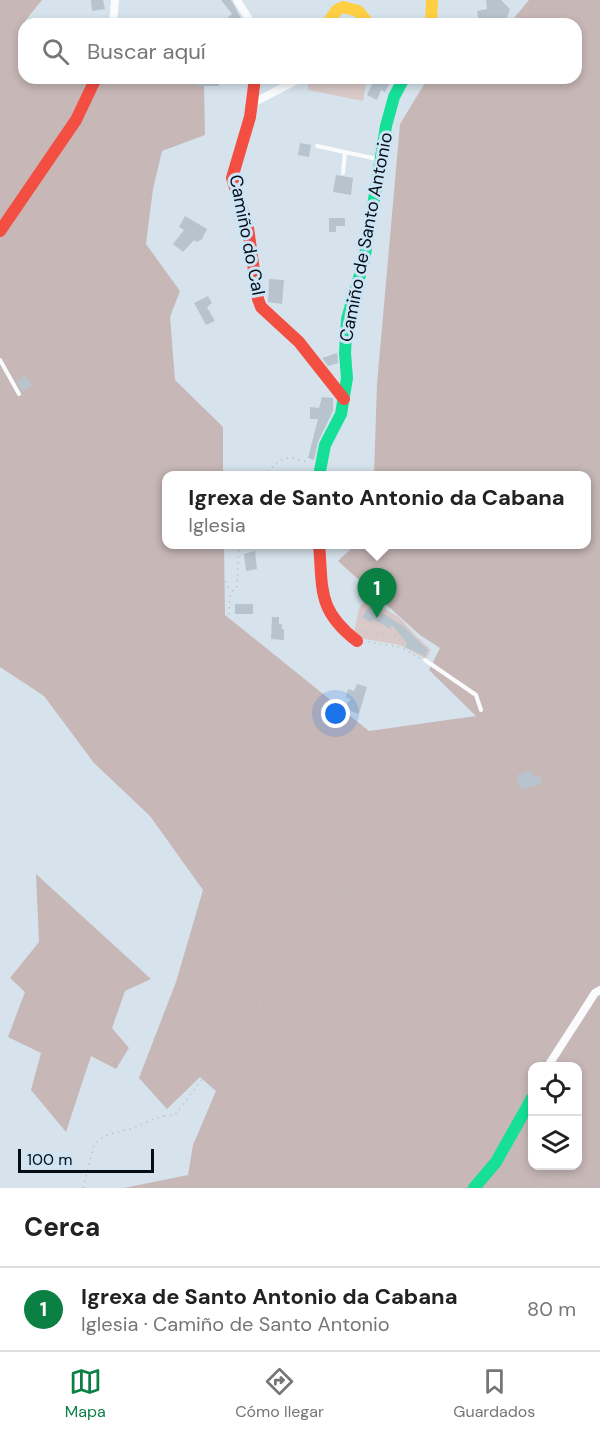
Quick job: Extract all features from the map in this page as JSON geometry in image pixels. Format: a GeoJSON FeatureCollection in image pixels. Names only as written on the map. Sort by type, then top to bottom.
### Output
{"type":"FeatureCollection","features":[{"type":"Feature","properties":{"kind":"street"},"geometry":{"type":"LineString","coordinates":[[114,18],[116,0]]}},
{"type":"Feature","properties":{"kind":"street"},"geometry":{"type":"LineString","coordinates":[[237,0],[248,18]]}},
{"type":"Feature","properties":{"kind":"street"},"geometry":{"type":"LineString","coordinates":[[431,18],[432,0]]}},
{"type":"Feature","properties":{"kind":"street"},"geometry":{"type":"LineString","coordinates":[[330,18],[343,6],[358,11],[364,18]]}},
{"type":"Feature","properties":{"kind":"street"},"geometry":{"type":"LineString","coordinates":[[0,231],[76,120],[93,84]]}},
{"type":"Feature","properties":{"kind":"street","name":"Camiño do Cal"},"geometry":{"type":"LineString","coordinates":[[255,84],[253,103],[244,141],[234,165],[232,178],[248,228],[258,299],[261,307],[299,342],[344,399]]}},
{"type":"Feature","properties":{"kind":"street"},"geometry":{"type":"LineString","coordinates":[[253,103],[289,84]]}},
{"type":"Feature","properties":{"kind":"street","name":"Camiño de Santo Antonio"},"geometry":{"type":"LineString","coordinates":[[319,471],[326,445],[341,414],[347,378],[345,353],[347,319],[364,261],[394,97],[401,84]]}},
{"type":"Feature","properties":{"kind":"street"},"geometry":{"type":"LineString","coordinates":[[321,549],[320,580],[325,605],[332,618],[357,641]]}},
{"type":"Feature","properties":{"kind":"street"},"geometry":{"type":"LineString","coordinates":[[551,1062],[595,993],[600,990]]}},
{"type":"Feature","properties":{"kind":"street"},"geometry":{"type":"LineString","coordinates":[[474,1188],[496,1162],[528,1105]]}},
{"type":"Feature","properties":{"kind":"lane"},"geometry":{"type":"LineString","coordinates":[[317,146],[381,160]]}},
{"type":"Feature","properties":{"kind":"lane"},"geometry":{"type":"LineString","coordinates":[[343,173],[345,152]]}},
{"type":"Feature","properties":{"kind":"lane"},"geometry":{"type":"LineString","coordinates":[[0,360],[19,394]]}},
{"type":"Feature","properties":{"kind":"lane"},"geometry":{"type":"LineString","coordinates":[[425,660],[476,695],[481,710]]}},
{"type":"Feature","properties":{"kind":"path"},"geometry":{"type":"LineString","coordinates":[[595,0],[600,4]]}},
{"type":"Feature","properties":{"kind":"path"},"geometry":{"type":"LineString","coordinates":[[0,335],[31,362],[76,390],[101,402],[136,433],[167,471]]}},
{"type":"Feature","properties":{"kind":"path"},"geometry":{"type":"LineString","coordinates":[[584,471],[600,369]]}},
{"type":"Feature","properties":{"kind":"path"},"geometry":{"type":"LineString","coordinates":[[267,471],[273,464],[284,458],[293,458],[319,471]]}},
{"type":"Feature","properties":{"kind":"path"},"geometry":{"type":"LineString","coordinates":[[591,525],[600,544]]}},
{"type":"Feature","properties":{"kind":"path"},"geometry":{"type":"LineString","coordinates":[[209,549],[231,592],[229,606],[232,690],[223,785],[208,844],[205,892],[185,960],[187,971],[198,986],[204,990],[243,961],[261,983],[261,1005]]}},
{"type":"Feature","properties":{"kind":"path"},"geometry":{"type":"LineString","coordinates":[[231,592],[237,587],[239,549]]}},
{"type":"Feature","properties":{"kind":"path"},"geometry":{"type":"LineString","coordinates":[[357,641],[400,647],[404,642],[398,636],[366,631]]}},
{"type":"Feature","properties":{"kind":"path"},"geometry":{"type":"LineString","coordinates":[[534,698],[570,709],[575,714],[579,708],[581,687],[587,675],[600,667]]}},
{"type":"Feature","properties":{"kind":"path"},"geometry":{"type":"LineString","coordinates":[[83,1188],[94,1145],[98,1141],[106,1135],[133,1128],[151,1119],[175,1115],[218,1058],[248,1027],[277,973],[316,914],[337,895],[340,880],[349,879],[375,885],[395,884],[423,873],[437,876],[460,891],[474,888],[483,877],[497,802],[523,820],[562,795],[576,779]]}},
{"type":"Feature","properties":{"kind":"path"},"geometry":{"type":"LineString","coordinates":[[337,895],[370,894],[467,943],[483,946],[514,937],[537,923],[590,903],[600,895]]}},
{"type":"Feature","properties":{"kind":"path"},"geometry":{"type":"LineString","coordinates":[[164,1116],[169,1116]]}},
{"type":"Feature","properties":{"kind":"path"},"geometry":{"type":"LineString","coordinates":[[582,1156],[600,1155]]}},
{"type":"Feature","properties":{"kind":"path"},"geometry":{"type":"LineString","coordinates":[[540,1188],[564,1170]]}},
{"type":"Feature","properties":{"kind":"shaded area"},"geometry":{"type":"Polygon","coordinates":[[[0,0],[42,0],[27,18],[18,18],[18,84],[204,84],[205,135],[162,151],[153,189],[146,244],[180,291],[170,317],[175,380],[223,427],[223,471],[162,471],[162,549],[224,549],[225,615],[369,731],[476,716],[429,670],[440,648],[420,635],[338,561],[351,549],[591,549],[591,471],[374,471],[377,384],[400,124],[424,84],[582,84],[582,18],[514,18],[529,0],[600,0],[600,1188],[124,1188],[188,1175],[193,1145],[216,1091],[200,1077],[167,1109],[139,1078],[176,982],[203,890],[150,816],[94,763],[44,696],[0,667],[0,0]]]}},
{"type":"Feature","properties":{"kind":"shaded area"},"geometry":{"type":"Polygon","coordinates":[[[308,84],[366,84],[363,101],[308,90],[308,84]]]}},
{"type":"Feature","properties":{"kind":"shaded area"},"geometry":{"type":"Polygon","coordinates":[[[367,599],[399,617],[431,650],[426,659],[400,645],[359,638],[354,633],[359,608],[367,599]]]}},
{"type":"Feature","properties":{"kind":"shaded area"},"geometry":{"type":"Polygon","coordinates":[[[36,874],[151,979],[125,991],[112,1028],[129,1048],[116,1069],[91,1056],[66,1132],[31,1090],[41,1053],[8,1037],[25,992],[10,978],[39,942],[36,874]]]}},
{"type":"Feature","properties":{"kind":"building"},"geometry":{"type":"Polygon","coordinates":[[[91,0],[103,0],[105,9],[92,11],[91,0]]]}},
{"type":"Feature","properties":{"kind":"building"},"geometry":{"type":"Polygon","coordinates":[[[221,0],[231,0],[241,18],[229,18],[232,14],[221,0]]]}},
{"type":"Feature","properties":{"kind":"building"},"geometry":{"type":"Polygon","coordinates":[[[486,0],[501,0],[510,9],[507,18],[478,18],[477,11],[487,9],[486,0]]]}},
{"type":"Feature","properties":{"kind":"building"},"geometry":{"type":"Polygon","coordinates":[[[219,84],[219,86],[194,86],[219,84]]]}},
{"type":"Feature","properties":{"kind":"building"},"geometry":{"type":"Polygon","coordinates":[[[372,84],[389,84],[385,92],[381,90],[377,100],[367,95],[372,84]]]}},
{"type":"Feature","properties":{"kind":"building"},"geometry":{"type":"Polygon","coordinates":[[[300,143],[311,145],[309,157],[298,155],[300,143]]]}},
{"type":"Feature","properties":{"kind":"building"},"geometry":{"type":"Polygon","coordinates":[[[336,175],[353,178],[351,195],[333,192],[336,175]]]}},
{"type":"Feature","properties":{"kind":"building"},"geometry":{"type":"Polygon","coordinates":[[[185,216],[207,229],[202,239],[197,242],[194,240],[183,252],[173,244],[184,230],[179,227],[185,216]]]}},
{"type":"Feature","properties":{"kind":"building"},"geometry":{"type":"Polygon","coordinates":[[[329,218],[345,218],[345,226],[336,226],[336,232],[329,232],[329,218]]]}},
{"type":"Feature","properties":{"kind":"building"},"geometry":{"type":"Polygon","coordinates":[[[269,279],[284,280],[282,304],[268,302],[269,279]]]}},
{"type":"Feature","properties":{"kind":"building"},"geometry":{"type":"Polygon","coordinates":[[[208,296],[212,303],[207,307],[215,321],[206,325],[194,303],[208,296]]]}},
{"type":"Feature","properties":{"kind":"building"},"geometry":{"type":"Polygon","coordinates":[[[337,353],[338,363],[328,366],[322,358],[337,353]]]}},
{"type":"Feature","properties":{"kind":"building"},"geometry":{"type":"Polygon","coordinates":[[[25,376],[32,385],[22,392],[17,381],[25,376]]]}},
{"type":"Feature","properties":{"kind":"building"},"geometry":{"type":"Polygon","coordinates":[[[322,397],[333,398],[333,411],[318,442],[314,460],[308,458],[318,419],[310,419],[310,407],[319,408],[322,397]]]}},
{"type":"Feature","properties":{"kind":"building"},"geometry":{"type":"Polygon","coordinates":[[[255,551],[257,569],[246,571],[244,554],[255,551]]]}},
{"type":"Feature","properties":{"kind":"building"},"geometry":{"type":"Polygon","coordinates":[[[235,604],[253,604],[253,614],[235,614],[235,604]]]}},
{"type":"Feature","properties":{"kind":"building"},"geometry":{"type":"Polygon","coordinates":[[[370,605],[403,626],[428,650],[425,656],[405,647],[407,643],[392,625],[390,629],[373,619],[371,623],[362,617],[370,605]]]}},
{"type":"Feature","properties":{"kind":"building"},"geometry":{"type":"Polygon","coordinates":[[[272,617],[279,617],[279,624],[282,624],[282,629],[284,629],[284,640],[271,639],[272,617]]]}},
{"type":"Feature","properties":{"kind":"building"},"geometry":{"type":"Polygon","coordinates":[[[357,684],[367,687],[359,714],[343,708],[351,699],[346,697],[348,689],[354,691],[357,684]]]}},
{"type":"Feature","properties":{"kind":"building"},"geometry":{"type":"Polygon","coordinates":[[[531,770],[533,777],[540,776],[542,784],[520,790],[517,775],[531,770]]]}},
{"type":"Feature","properties":{"kind":"traffic: fast"},"geometry":{"type":"LineString","coordinates":[[320,471],[325,445],[341,414],[347,378],[345,353],[347,319],[364,261],[386,126],[394,97],[401,84]]}},
{"type":"Feature","properties":{"kind":"traffic: fast"},"geometry":{"type":"LineString","coordinates":[[474,1188],[496,1162],[528,1105]]}},
{"type":"Feature","properties":{"kind":"traffic: slow"},"geometry":{"type":"LineString","coordinates":[[431,18],[432,0]]}},
{"type":"Feature","properties":{"kind":"traffic: slow"},"geometry":{"type":"LineString","coordinates":[[331,18],[337,10],[343,7],[358,11],[364,18]]}},
{"type":"Feature","properties":{"kind":"traffic: jam"},"geometry":{"type":"LineString","coordinates":[[0,231],[76,120],[93,84]]}},
{"type":"Feature","properties":{"kind":"traffic: jam"},"geometry":{"type":"LineString","coordinates":[[254,84],[250,117],[232,178],[248,228],[258,299],[261,307],[299,342],[344,399]]}},
{"type":"Feature","properties":{"kind":"traffic: jam"},"geometry":{"type":"LineString","coordinates":[[319,549],[322,587],[328,609],[344,630],[357,641]]}},
{"type":"Feature","properties":{"kind":"place","name":"Igrexa de Santo Antonio da Cabana"},"geometry":{"type":"Point","coordinates":[377,618]}}]}
